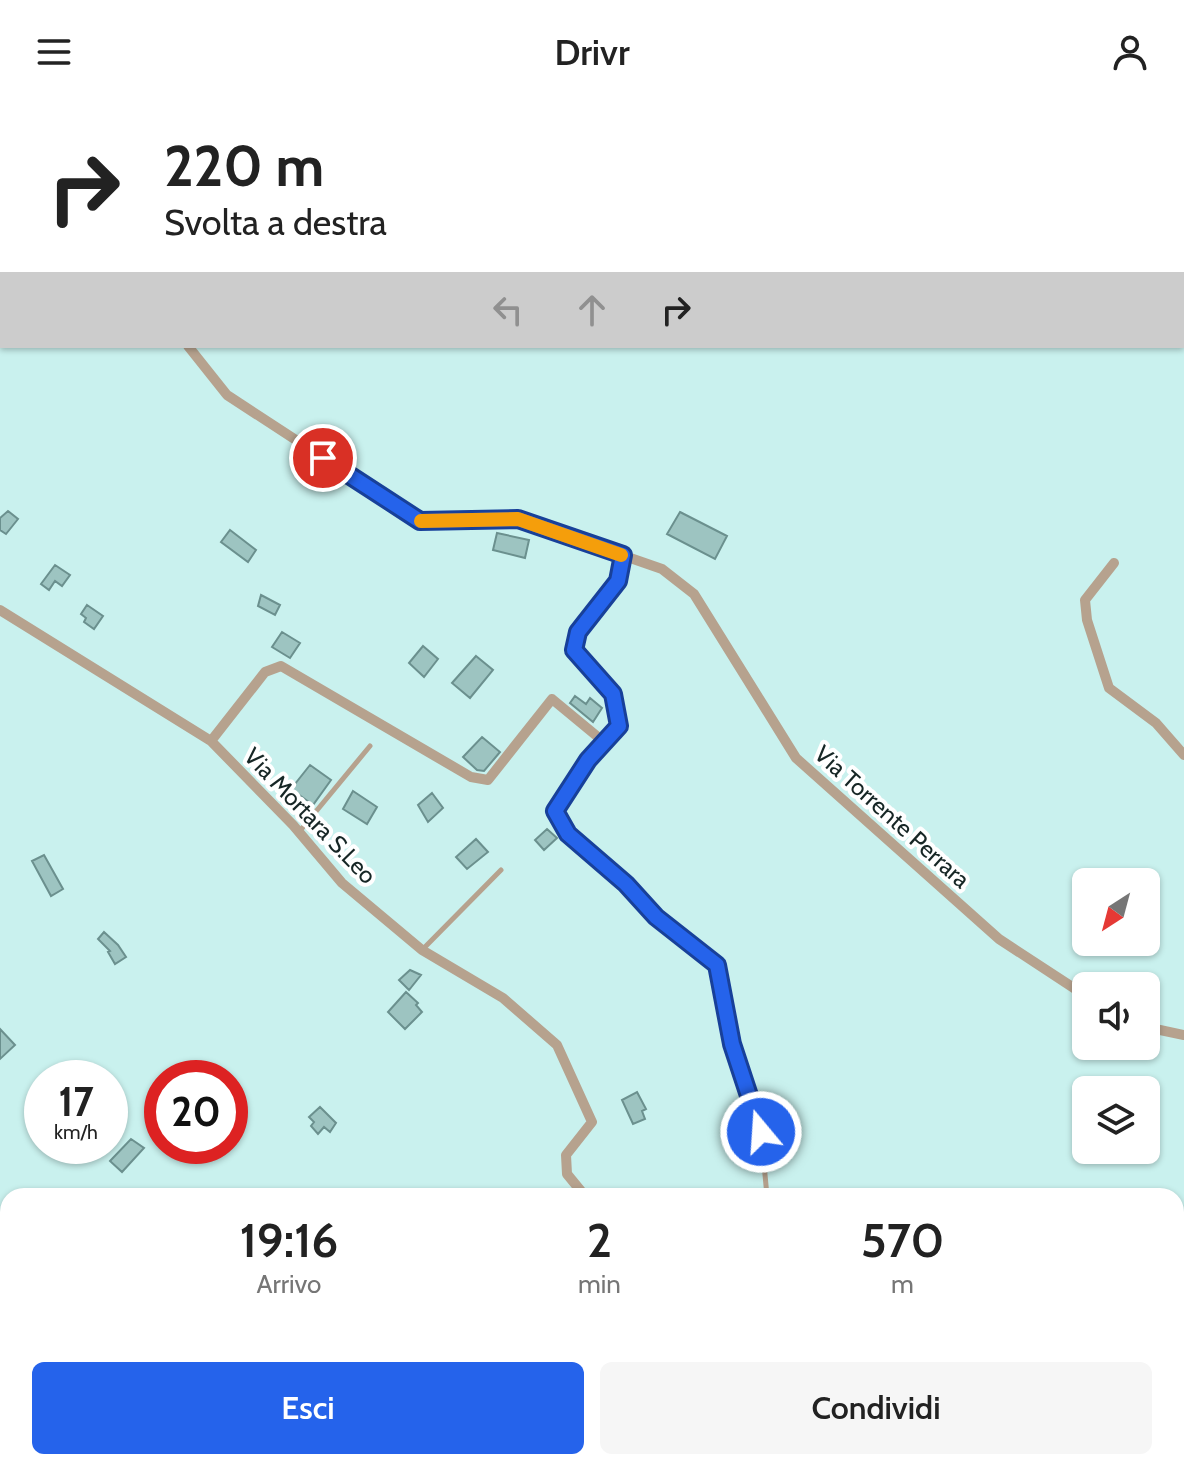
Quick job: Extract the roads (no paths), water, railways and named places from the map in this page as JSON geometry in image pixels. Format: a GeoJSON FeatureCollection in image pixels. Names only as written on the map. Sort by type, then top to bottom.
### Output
{"type":"FeatureCollection","features":[{"type":"Feature","properties":{"kind":"street","name":"Via Torrente Perrara"},"geometry":{"type":"LineString","coordinates":[[190,348],[227,395],[420,521],[518,519],[662,569],[694,594],[796,758],[999,939],[1072,987]]}},
{"type":"Feature","properties":{"kind":"street"},"geometry":{"type":"LineString","coordinates":[[1114,563],[1085,600],[1087,620],[1109,688],[1156,723],[1184,755]]}},
{"type":"Feature","properties":{"kind":"street","name":"Via Mortara S.Leo"},"geometry":{"type":"LineString","coordinates":[[0,610],[211,741],[299,832],[342,883],[422,950],[503,998],[557,1045],[592,1122],[566,1155],[567,1174],[578,1188]]}},
{"type":"Feature","properties":{"kind":"street"},"geometry":{"type":"LineString","coordinates":[[211,741],[265,672],[281,666],[471,777],[488,780],[552,699],[604,742]]}},
{"type":"Feature","properties":{"kind":"street"},"geometry":{"type":"LineString","coordinates":[[1160,1030],[1184,1035]]}},
{"type":"Feature","properties":{"kind":"lane"},"geometry":{"type":"LineString","coordinates":[[623,555],[618,581],[578,632],[574,650],[613,694],[619,726],[588,760],[555,811],[568,834],[626,884],[656,917],[717,965],[732,1044],[761,1132],[766,1188]]}},
{"type":"Feature","properties":{"kind":"lane"},"geometry":{"type":"LineString","coordinates":[[299,832],[370,746]]}},
{"type":"Feature","properties":{"kind":"lane"},"geometry":{"type":"LineString","coordinates":[[422,950],[501,870]]}}]}
